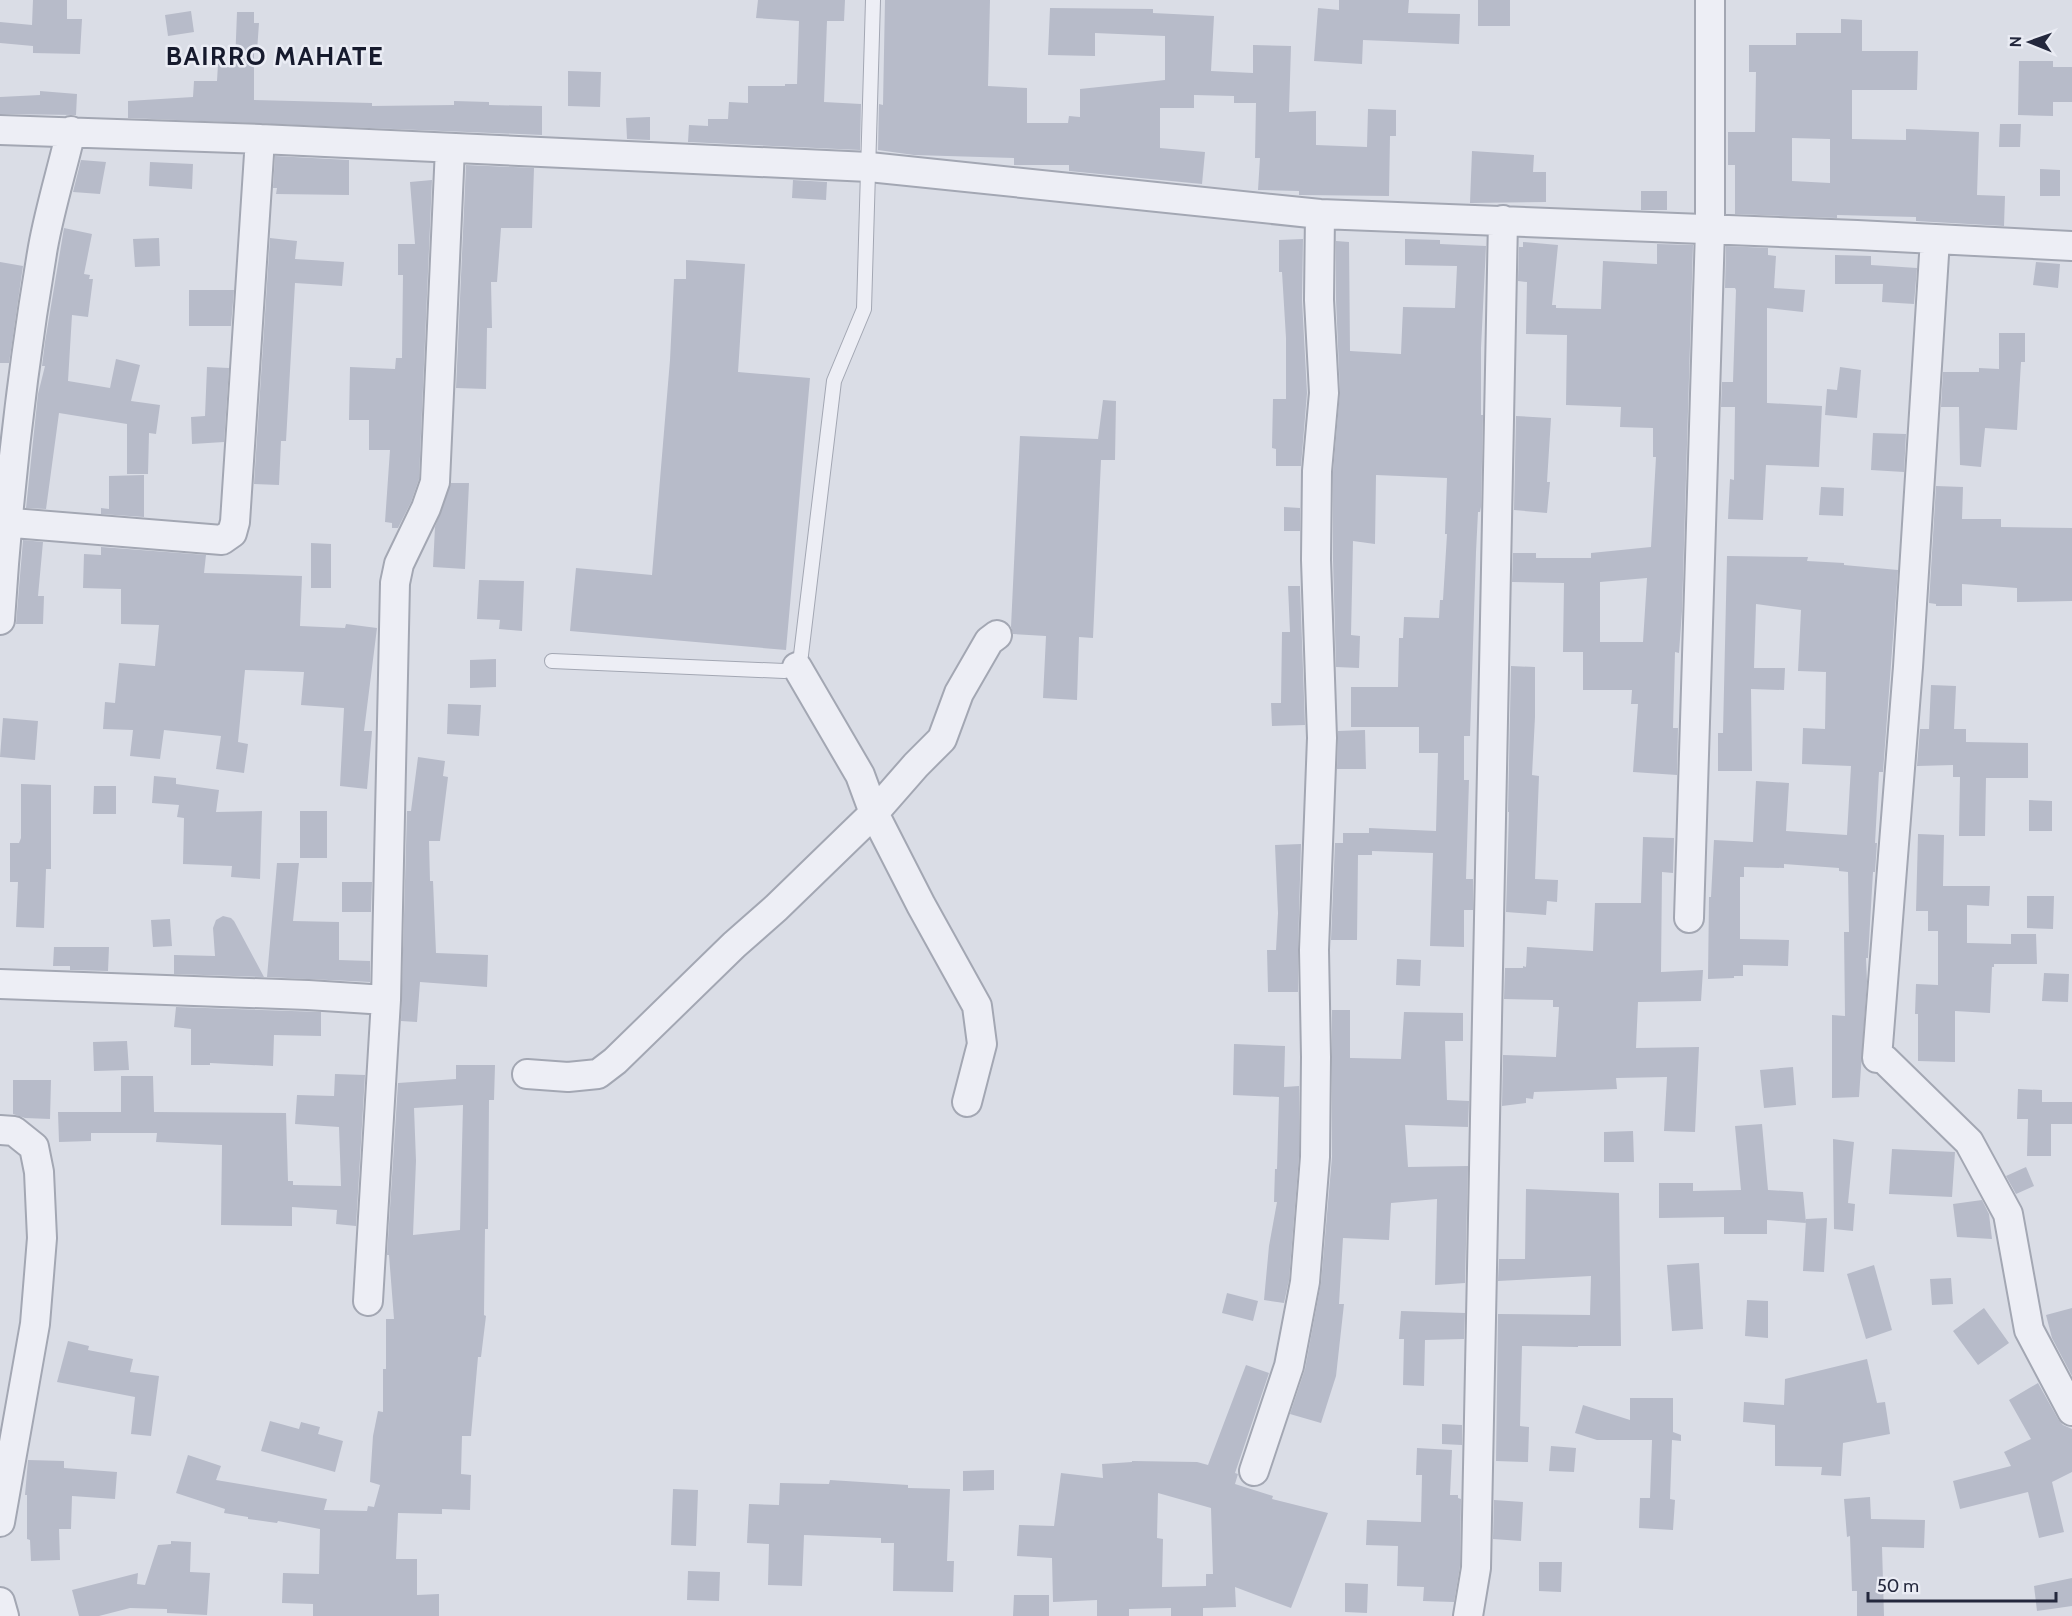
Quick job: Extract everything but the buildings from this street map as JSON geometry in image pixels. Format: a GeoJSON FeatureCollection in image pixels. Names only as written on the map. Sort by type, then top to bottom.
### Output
{"type":"FeatureCollection","features":[{"type":"Feature","properties":{"kind":"street"},"geometry":{"type":"LineString","coordinates":[[1689,918],[1710,230],[1710,0]]}},
{"type":"Feature","properties":{"kind":"street"},"geometry":{"type":"LineString","coordinates":[[0,130],[260,139],[869,167],[1320,214],[2072,246]]}},
{"type":"Feature","properties":{"kind":"street"},"geometry":{"type":"LineString","coordinates":[[0,620],[3,523],[28,349],[44,245],[71,131]]}},
{"type":"Feature","properties":{"kind":"street"},"geometry":{"type":"LineString","coordinates":[[3,523],[222,540],[232,533],[235,522],[260,139]]}},
{"type":"Feature","properties":{"kind":"street"},"geometry":{"type":"LineString","coordinates":[[368,1300],[386,1000],[395,583],[399,564],[426,508],[435,482],[450,148]]}},
{"type":"Feature","properties":{"kind":"street"},"geometry":{"type":"LineString","coordinates":[[1254,1471],[1289,1366],[1305,1282],[1315,1157],[1314,950],[1322,738],[1316,560],[1317,471],[1324,393],[1319,300],[1320,214]]}},
{"type":"Feature","properties":{"kind":"street"},"geometry":{"type":"LineString","coordinates":[[1468,1616],[1476,1568],[1503,220]]}},
{"type":"Feature","properties":{"kind":"street"},"geometry":{"type":"LineString","coordinates":[[1935,239],[1908,657],[1877,1058],[1884,1059],[1969,1142],[2008,1214],[2029,1330],[2072,1411]]}},
{"type":"Feature","properties":{"kind":"street"},"geometry":{"type":"LineString","coordinates":[[527,1074],[568,1077],[598,1074],[615,1061],[874,813],[916,765],[942,740],[958,693],[989,641],[998,635]]}},
{"type":"Feature","properties":{"kind":"street"},"geometry":{"type":"LineString","coordinates":[[797,667],[860,775],[874,813],[921,905],[977,1006],[982,1044],[967,1102]]}},
{"type":"Feature","properties":{"kind":"street"},"geometry":{"type":"LineString","coordinates":[[0,984],[308,994],[386,1000]]}},
{"type":"Feature","properties":{"kind":"street"},"geometry":{"type":"LineString","coordinates":[[0,1130],[14,1131],[34,1147],[39,1172],[42,1238],[35,1324],[0,1522]]}},
{"type":"Feature","properties":{"kind":"street"},"geometry":{"type":"LineString","coordinates":[[0,1602],[4,1616]]}},
{"type":"Feature","properties":{"kind":"lane"},"geometry":{"type":"LineString","coordinates":[[552,661],[784,671],[797,667],[801,655],[834,381],[864,309],[873,0]]}},
{"type":"Feature","properties":{"kind":"district","name":"BAIRRO MAHATE"},"geometry":{"type":"Point","coordinates":[275,56]}}]}
